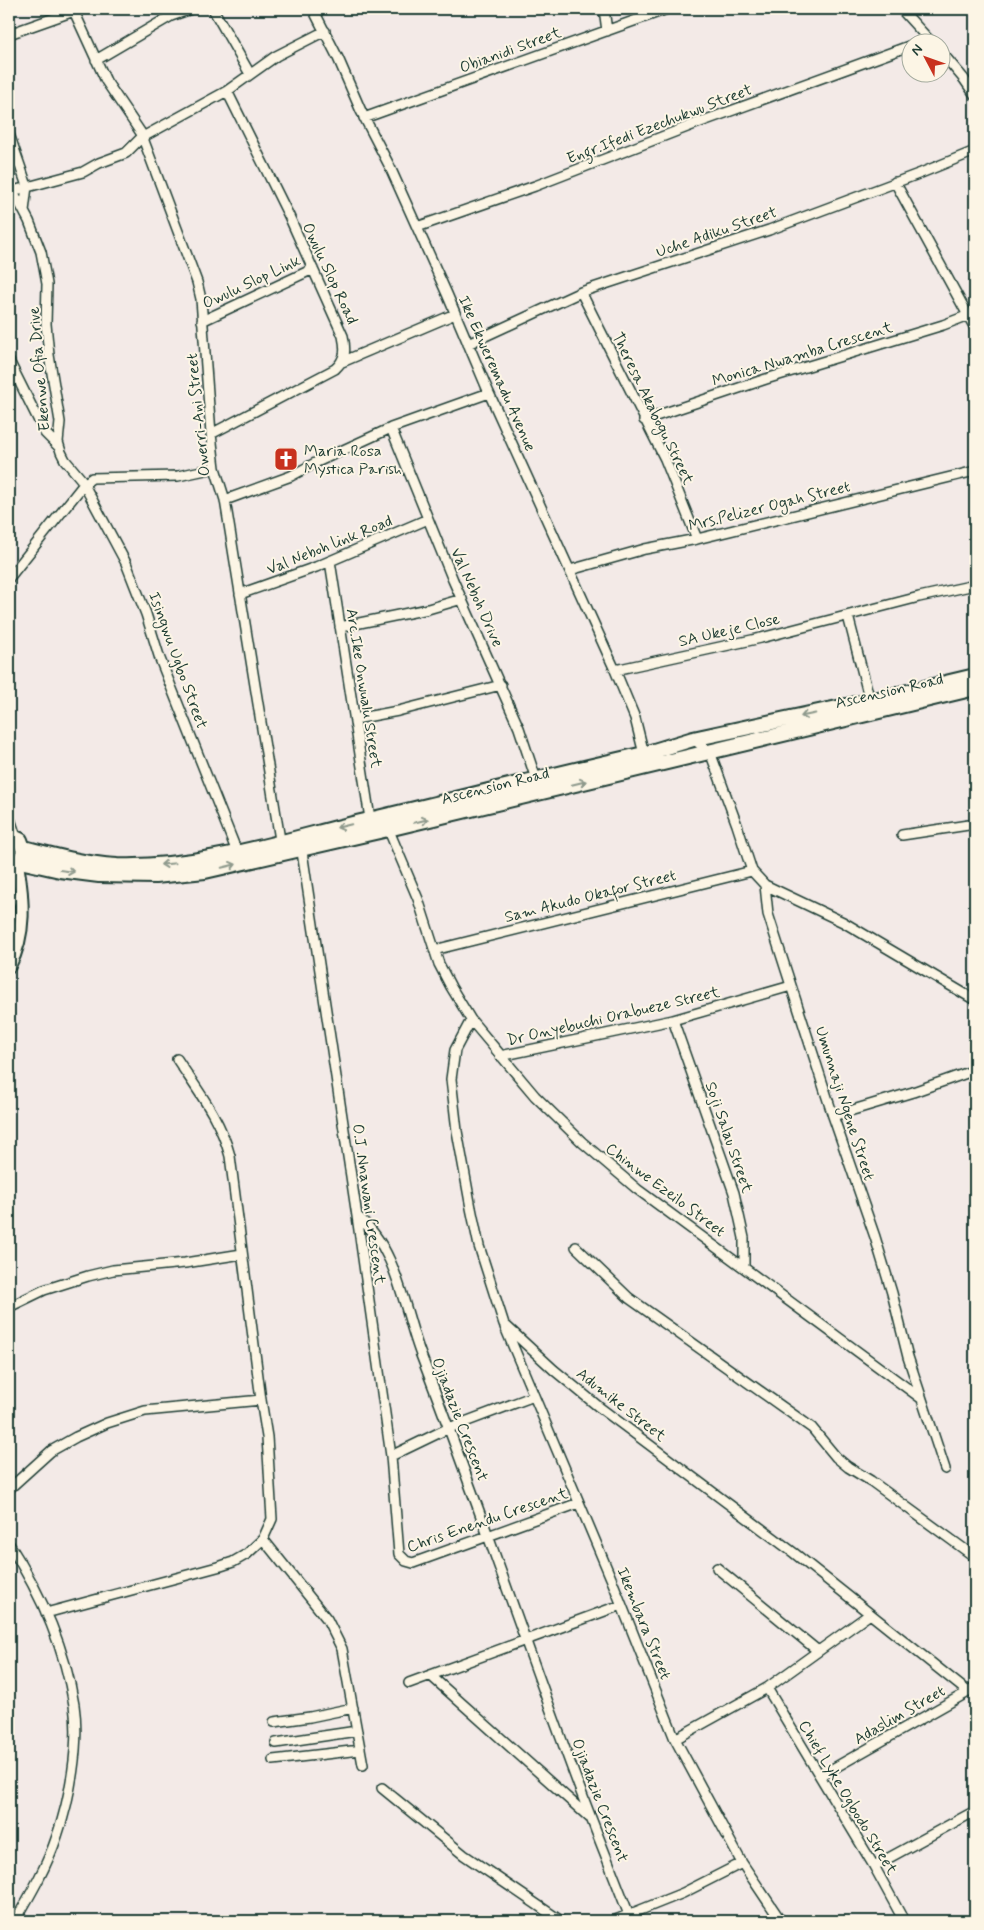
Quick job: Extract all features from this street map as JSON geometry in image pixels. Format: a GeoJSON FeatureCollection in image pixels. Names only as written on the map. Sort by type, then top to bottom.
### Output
{"type":"FeatureCollection","features":[{"type":"Feature","properties":{"kind":"main road","name":"Ascension Road"},"geometry":{"type":"LineString","coordinates":[[16,852],[60,870],[86,874],[155,876],[205,871],[281,848],[371,826],[710,752],[975,676]]}},
{"type":"Feature","properties":{"kind":"main road","name":"Ascension Road"},"geometry":{"type":"LineString","coordinates":[[387,823],[536,779],[644,754],[693,739],[975,688]]}},
{"type":"Feature","properties":{"kind":"main road","name":"Ascension Road"},"geometry":{"type":"LineString","coordinates":[[16,852],[116,866],[143,866],[184,862],[237,852],[281,848]]}},
{"type":"Feature","properties":{"kind":"main road"},"geometry":{"type":"LineString","coordinates":[[9,966],[16,952],[22,911],[21,886],[16,852]]}},
{"type":"Feature","properties":{"kind":"street"},"geometry":{"type":"LineString","coordinates":[[96,60],[169,12],[191,9]]}},
{"type":"Feature","properties":{"kind":"street"},"geometry":{"type":"LineString","coordinates":[[213,9],[250,74]]}},
{"type":"Feature","properties":{"kind":"street","name":"Ike Ekweremadu Avenue"},"geometry":{"type":"LineString","coordinates":[[313,9],[325,31],[364,118],[389,165],[456,314],[489,393],[615,670],[635,718],[644,754]]}},
{"type":"Feature","properties":{"kind":"street"},"geometry":{"type":"LineString","coordinates":[[604,9],[607,31]]}},
{"type":"Feature","properties":{"kind":"street","name":"Obianidi Street"},"geometry":{"type":"LineString","coordinates":[[364,118],[667,9]]}},
{"type":"Feature","properties":{"kind":"street"},"geometry":{"type":"LineString","coordinates":[[901,9],[922,32]]}},
{"type":"Feature","properties":{"kind":"street"},"geometry":{"type":"LineString","coordinates":[[9,34],[73,10]]}},
{"type":"Feature","properties":{"kind":"street","name":"Owerri-Ani Street"},"geometry":{"type":"LineString","coordinates":[[73,10],[113,93],[141,133],[141,138],[197,282],[201,299],[211,434],[216,468],[225,500],[281,848]]}},
{"type":"Feature","properties":{"kind":"street"},"geometry":{"type":"LineString","coordinates":[[11,191],[82,172],[98,163],[126,153],[141,138],[226,91],[276,56],[325,31]]}},
{"type":"Feature","properties":{"kind":"street","name":"Engr.Ifedi Ezechukwu Street"},"geometry":{"type":"LineString","coordinates":[[417,227],[535,186],[695,124],[902,49]]}},
{"type":"Feature","properties":{"kind":"street"},"geometry":{"type":"LineString","coordinates":[[952,64],[975,95]]}},
{"type":"Feature","properties":{"kind":"street","name":"Owulu Slop Road"},"geometry":{"type":"LineString","coordinates":[[226,91],[313,269],[343,336],[345,354],[342,362]]}},
{"type":"Feature","properties":{"kind":"street"},"geometry":{"type":"LineString","coordinates":[[9,134],[27,186],[24,212]]}},
{"type":"Feature","properties":{"kind":"street","name":"Uche Adiku Street"},"geometry":{"type":"LineString","coordinates":[[468,344],[581,292],[769,230],[975,150]]}},
{"type":"Feature","properties":{"kind":"street"},"geometry":{"type":"LineString","coordinates":[[896,182],[975,328]]}},
{"type":"Feature","properties":{"kind":"street","name":"Ekenwe Ofia Drive"},"geometry":{"type":"LineString","coordinates":[[11,191],[24,212],[41,252],[47,284],[46,324],[51,376],[60,422],[59,447],[65,460],[84,484]]}},
{"type":"Feature","properties":{"kind":"street","name":"Owulu Slop Link"},"geometry":{"type":"LineString","coordinates":[[202,321],[313,269]]}},
{"type":"Feature","properties":{"kind":"street","name":"Theresa Akabogu Street"},"geometry":{"type":"LineString","coordinates":[[581,292],[665,460],[697,539]]}},
{"type":"Feature","properties":{"kind":"street"},"geometry":{"type":"LineString","coordinates":[[211,434],[335,369],[342,362],[456,314]]}},
{"type":"Feature","properties":{"kind":"street","name":"Monica Nwamba Crescent"},"geometry":{"type":"LineString","coordinates":[[644,420],[766,379],[943,325],[969,315]]}},
{"type":"Feature","properties":{"kind":"street"},"geometry":{"type":"LineString","coordinates":[[9,361],[45,434],[59,447]]}},
{"type":"Feature","properties":{"kind":"street"},"geometry":{"type":"LineString","coordinates":[[225,500],[291,476],[390,428],[489,393]]}},
{"type":"Feature","properties":{"kind":"street","name":"Val Neboh Drive"},"geometry":{"type":"LineString","coordinates":[[390,428],[462,599],[520,728],[536,779]]}},
{"type":"Feature","properties":{"kind":"street"},"geometry":{"type":"LineString","coordinates":[[9,578],[84,484],[92,478],[169,476],[216,468]]}},
{"type":"Feature","properties":{"kind":"street","name":"Mrs.Pelizer Ogah Street"},"geometry":{"type":"LineString","coordinates":[[570,570],[645,549],[697,539],[975,471]]}},
{"type":"Feature","properties":{"kind":"street","name":"Isingwu Ugbo Street"},"geometry":{"type":"LineString","coordinates":[[84,484],[126,563],[146,614],[160,659],[237,852]]}},
{"type":"Feature","properties":{"kind":"street","name":"Val Neboh link Road"},"geometry":{"type":"LineString","coordinates":[[240,594],[330,561],[428,519]]}},
{"type":"Feature","properties":{"kind":"street","name":"Arc.Ike Onwualu Street"},"geometry":{"type":"LineString","coordinates":[[330,561],[371,826]]}},
{"type":"Feature","properties":{"kind":"street","name":"SA Ukeje Close"},"geometry":{"type":"LineString","coordinates":[[615,670],[761,638],[975,585]]}},
{"type":"Feature","properties":{"kind":"street"},"geometry":{"type":"LineString","coordinates":[[340,627],[428,610],[462,599]]}},
{"type":"Feature","properties":{"kind":"street"},"geometry":{"type":"LineString","coordinates":[[848,616],[871,707]]}},
{"type":"Feature","properties":{"kind":"street"},"geometry":{"type":"LineString","coordinates":[[355,719],[398,711],[501,685]]}},
{"type":"Feature","properties":{"kind":"street"},"geometry":{"type":"LineString","coordinates":[[693,739],[710,752],[738,825],[752,871],[765,885],[843,922],[975,1000]]}},
{"type":"Feature","properties":{"kind":"street"},"geometry":{"type":"LineString","coordinates":[[9,816],[16,852]]}},
{"type":"Feature","properties":{"kind":"street","name":"Chinwe Ezeilo Street"},"geometry":{"type":"LineString","coordinates":[[387,823],[418,899],[439,964],[451,987],[471,1020],[541,1102],[589,1148],[637,1189],[922,1399]]}},
{"type":"Feature","properties":{"kind":"street"},"geometry":{"type":"LineString","coordinates":[[902,835],[975,824]]}},
{"type":"Feature","properties":{"kind":"street","name":"O.J .Nnawani Crescent"},"geometry":{"type":"LineString","coordinates":[[301,843],[357,1216],[390,1456],[399,1554],[406,1561]]}},
{"type":"Feature","properties":{"kind":"street","name":"Sam Akudo Okafor Street"},"geometry":{"type":"LineString","coordinates":[[434,950],[752,871]]}},
{"type":"Feature","properties":{"kind":"street","name":"Umunnaji Ngene Street"},"geometry":{"type":"LineString","coordinates":[[765,885],[768,914],[833,1116],[875,1237],[892,1293],[908,1357],[945,1469]]}},
{"type":"Feature","properties":{"kind":"street","name":"Dr Onyebuchi Orabueze Street"},"geometry":{"type":"LineString","coordinates":[[500,1056],[673,1020],[791,986]]}},
{"type":"Feature","properties":{"kind":"street","name":"Adumike Street"},"geometry":{"type":"LineString","coordinates":[[471,1020],[455,1050],[451,1079],[458,1132],[479,1246],[504,1324],[554,1370],[599,1407],[794,1553],[870,1614],[972,1690]]}},
{"type":"Feature","properties":{"kind":"street","name":"Soji Salau Street"},"geometry":{"type":"LineString","coordinates":[[673,1020],[734,1193],[744,1238],[744,1268]]}},
{"type":"Feature","properties":{"kind":"street"},"geometry":{"type":"LineString","coordinates":[[46,1613],[221,1566],[247,1554],[263,1539],[272,1519],[268,1437],[261,1400],[230,1156],[225,1135],[216,1118],[177,1059]]}},
{"type":"Feature","properties":{"kind":"street"},"geometry":{"type":"LineString","coordinates":[[833,1116],[913,1092],[975,1070]]}},
{"type":"Feature","properties":{"kind":"street","name":"Ojiadazie Crescent"},"geometry":{"type":"LineString","coordinates":[[357,1216],[372,1229],[398,1281],[416,1342],[450,1428],[592,1819],[629,1915]]}},
{"type":"Feature","properties":{"kind":"street"},"geometry":{"type":"LineString","coordinates":[[576,1247],[629,1298],[812,1428],[836,1457],[848,1468],[871,1481],[975,1557]]}},
{"type":"Feature","properties":{"kind":"street"},"geometry":{"type":"LineString","coordinates":[[9,1307],[44,1290],[113,1270],[185,1263],[242,1254]]}},
{"type":"Feature","properties":{"kind":"street","name":"Ikembara Street"},"geometry":{"type":"LineString","coordinates":[[504,1324],[675,1739],[742,1863],[781,1921]]}},
{"type":"Feature","properties":{"kind":"street"},"geometry":{"type":"LineString","coordinates":[[390,1456],[450,1428],[534,1396]]}},
{"type":"Feature","properties":{"kind":"street"},"geometry":{"type":"LineString","coordinates":[[9,1489],[51,1451],[107,1423],[145,1411],[261,1400]]}},
{"type":"Feature","properties":{"kind":"street","name":"Chris Enendu Crescent"},"geometry":{"type":"LineString","coordinates":[[406,1561],[413,1563],[579,1503]]}},
{"type":"Feature","properties":{"kind":"street"},"geometry":{"type":"LineString","coordinates":[[263,1539],[327,1620],[342,1649],[363,1765]]}},
{"type":"Feature","properties":{"kind":"street"},"geometry":{"type":"LineString","coordinates":[[9,1544],[46,1613],[61,1652],[74,1706],[75,1740],[68,1797],[56,1839],[40,1878],[16,1921]]}},
{"type":"Feature","properties":{"kind":"street"},"geometry":{"type":"LineString","coordinates":[[717,1568],[818,1652]]}},
{"type":"Feature","properties":{"kind":"street"},"geometry":{"type":"LineString","coordinates":[[409,1683],[621,1605]]}},
{"type":"Feature","properties":{"kind":"street"},"geometry":{"type":"LineString","coordinates":[[675,1739],[767,1688],[870,1614]]}},
{"type":"Feature","properties":{"kind":"street"},"geometry":{"type":"LineString","coordinates":[[430,1675],[592,1819]]}},
{"type":"Feature","properties":{"kind":"street","name":"Chief Lyke Ogbodo Street"},"geometry":{"type":"LineString","coordinates":[[767,1688],[874,1866],[904,1921]]}},
{"type":"Feature","properties":{"kind":"street","name":"Adaslim Street"},"geometry":{"type":"LineString","coordinates":[[820,1776],[972,1690]]}},
{"type":"Feature","properties":{"kind":"street"},"geometry":{"type":"LineString","coordinates":[[274,1722],[353,1708]]}},
{"type":"Feature","properties":{"kind":"street"},"geometry":{"type":"LineString","coordinates":[[276,1742],[357,1731]]}},
{"type":"Feature","properties":{"kind":"street"},"geometry":{"type":"LineString","coordinates":[[273,1760],[360,1750]]}},
{"type":"Feature","properties":{"kind":"street"},"geometry":{"type":"LineString","coordinates":[[382,1788],[464,1855],[562,1921]]}},
{"type":"Feature","properties":{"kind":"street"},"geometry":{"type":"LineString","coordinates":[[874,1866],[975,1811]]}},
{"type":"Feature","properties":{"kind":"street"},"geometry":{"type":"LineString","coordinates":[[613,1921],[683,1893],[742,1863]]}},
{"type":"Feature","properties":{"kind":"place","name":"Maria Rosa Mystica Parish"},"geometry":{"type":"Point","coordinates":[286,459]}}]}
